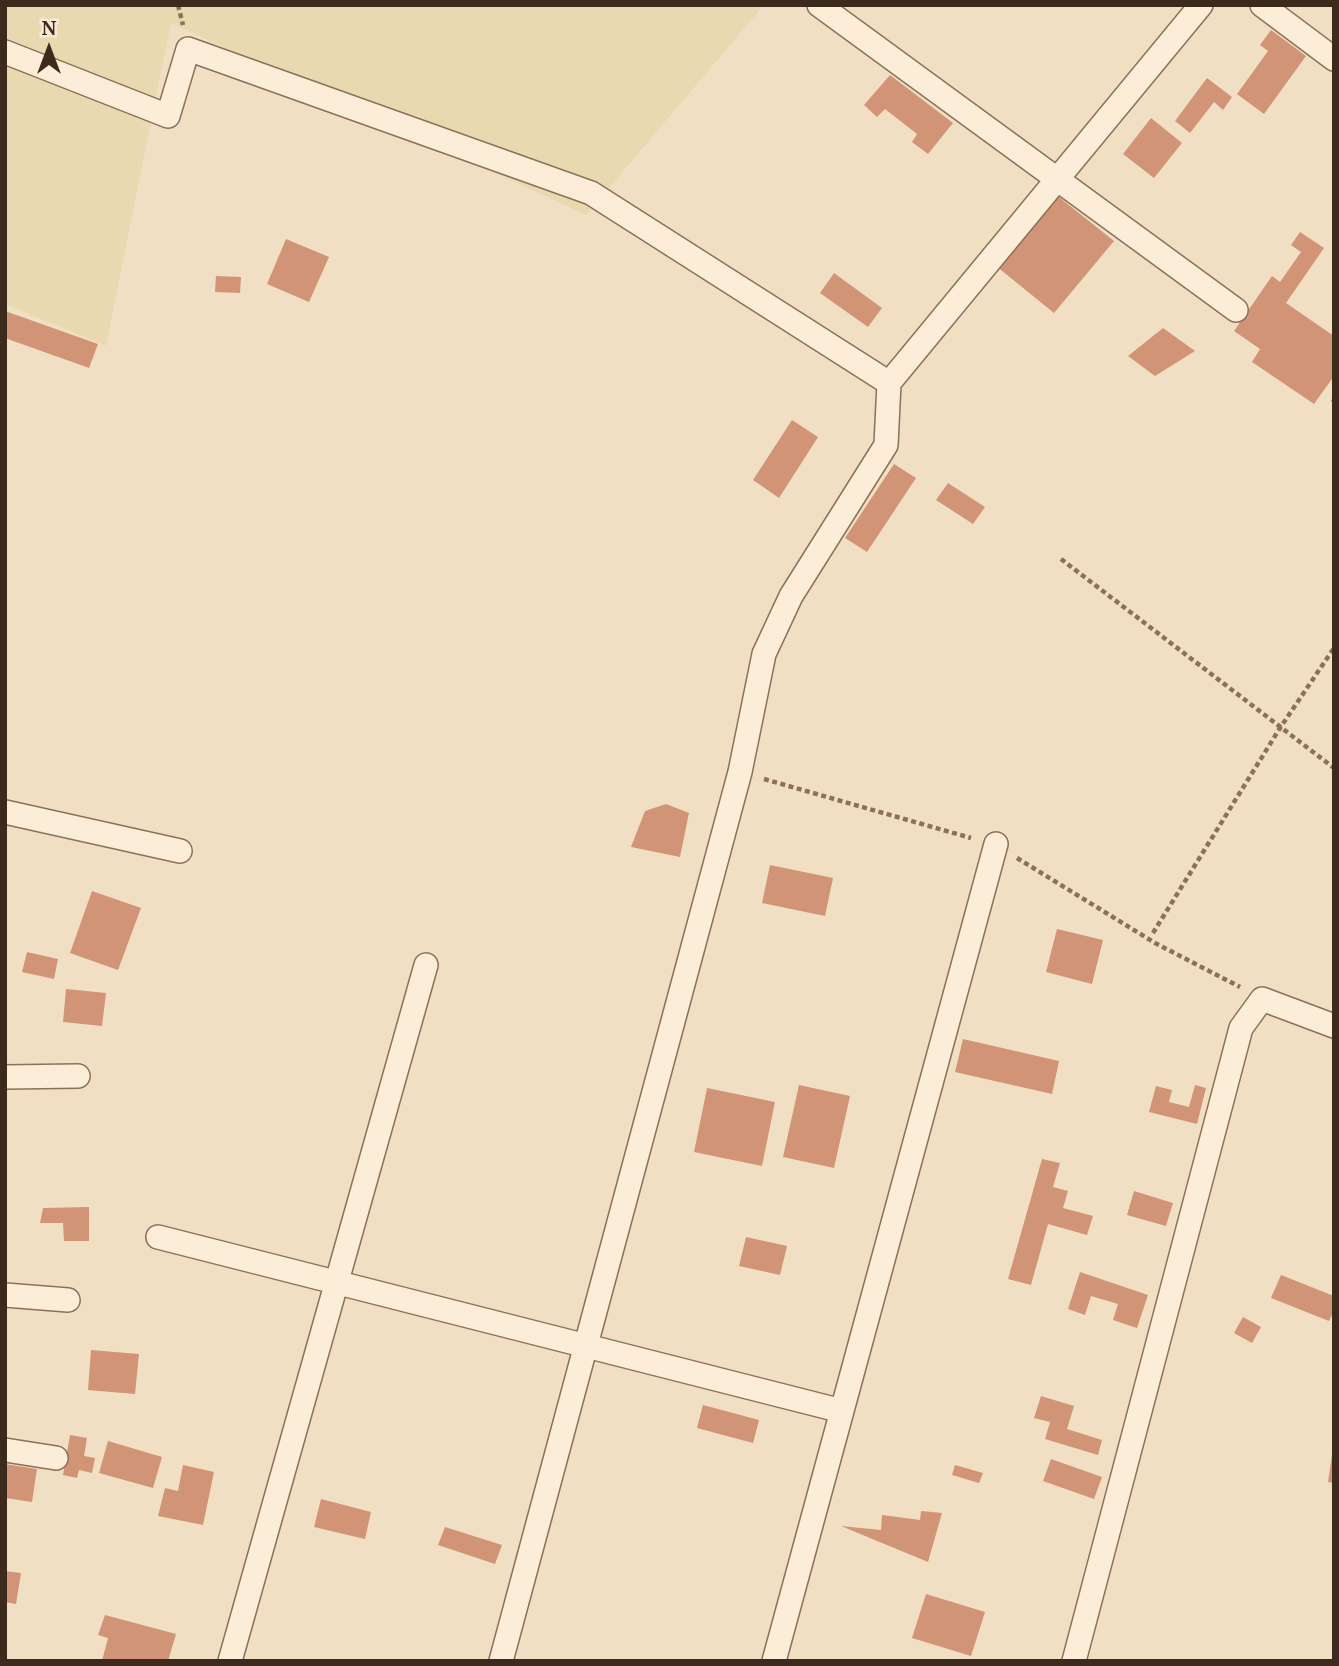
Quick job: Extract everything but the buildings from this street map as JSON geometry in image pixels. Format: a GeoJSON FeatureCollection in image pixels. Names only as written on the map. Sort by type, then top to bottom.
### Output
{"type":"FeatureCollection","features":[{"type":"Feature","properties":{"kind":"street"},"geometry":{"type":"LineString","coordinates":[[819,5],[1236,310]]}},
{"type":"Feature","properties":{"kind":"street"},"geometry":{"type":"LineString","coordinates":[[501,1661],[740,772],[764,654],[791,596],[886,445],[889,383],[1201,5]]}},
{"type":"Feature","properties":{"kind":"street"},"geometry":{"type":"LineString","coordinates":[[1262,5],[1334,60]]}},
{"type":"Feature","properties":{"kind":"street"},"geometry":{"type":"LineString","coordinates":[[5,52],[168,116],[188,49],[591,193],[889,383]]}},
{"type":"Feature","properties":{"kind":"street"},"geometry":{"type":"LineString","coordinates":[[5,812],[180,851]]}},
{"type":"Feature","properties":{"kind":"street"},"geometry":{"type":"LineString","coordinates":[[774,1661],[996,845]]}},
{"type":"Feature","properties":{"kind":"street"},"geometry":{"type":"LineString","coordinates":[[230,1661],[426,965]]}},
{"type":"Feature","properties":{"kind":"street"},"geometry":{"type":"LineString","coordinates":[[1074,1661],[1241,1028],[1262,999],[1334,1026]]}},
{"type":"Feature","properties":{"kind":"street"},"geometry":{"type":"LineString","coordinates":[[5,1077],[78,1076]]}},
{"type":"Feature","properties":{"kind":"street"},"geometry":{"type":"LineString","coordinates":[[159,1237],[842,1411]]}},
{"type":"Feature","properties":{"kind":"street"},"geometry":{"type":"LineString","coordinates":[[5,1295],[68,1300]]}},
{"type":"Feature","properties":{"kind":"street"},"geometry":{"type":"LineString","coordinates":[[5,1450],[56,1458]]}},
{"type":"Feature","properties":{"kind":"path"},"geometry":{"type":"LineString","coordinates":[[1061,559],[1334,768]]}},
{"type":"Feature","properties":{"kind":"path"},"geometry":{"type":"LineString","coordinates":[[1153,933],[1280,728],[1334,648]]}},
{"type":"Feature","properties":{"kind":"shaded area"},"geometry":{"type":"Polygon","coordinates":[[[5,5],[764,5],[586,215],[171,23],[106,346],[5,304],[5,5]]]}}]}
